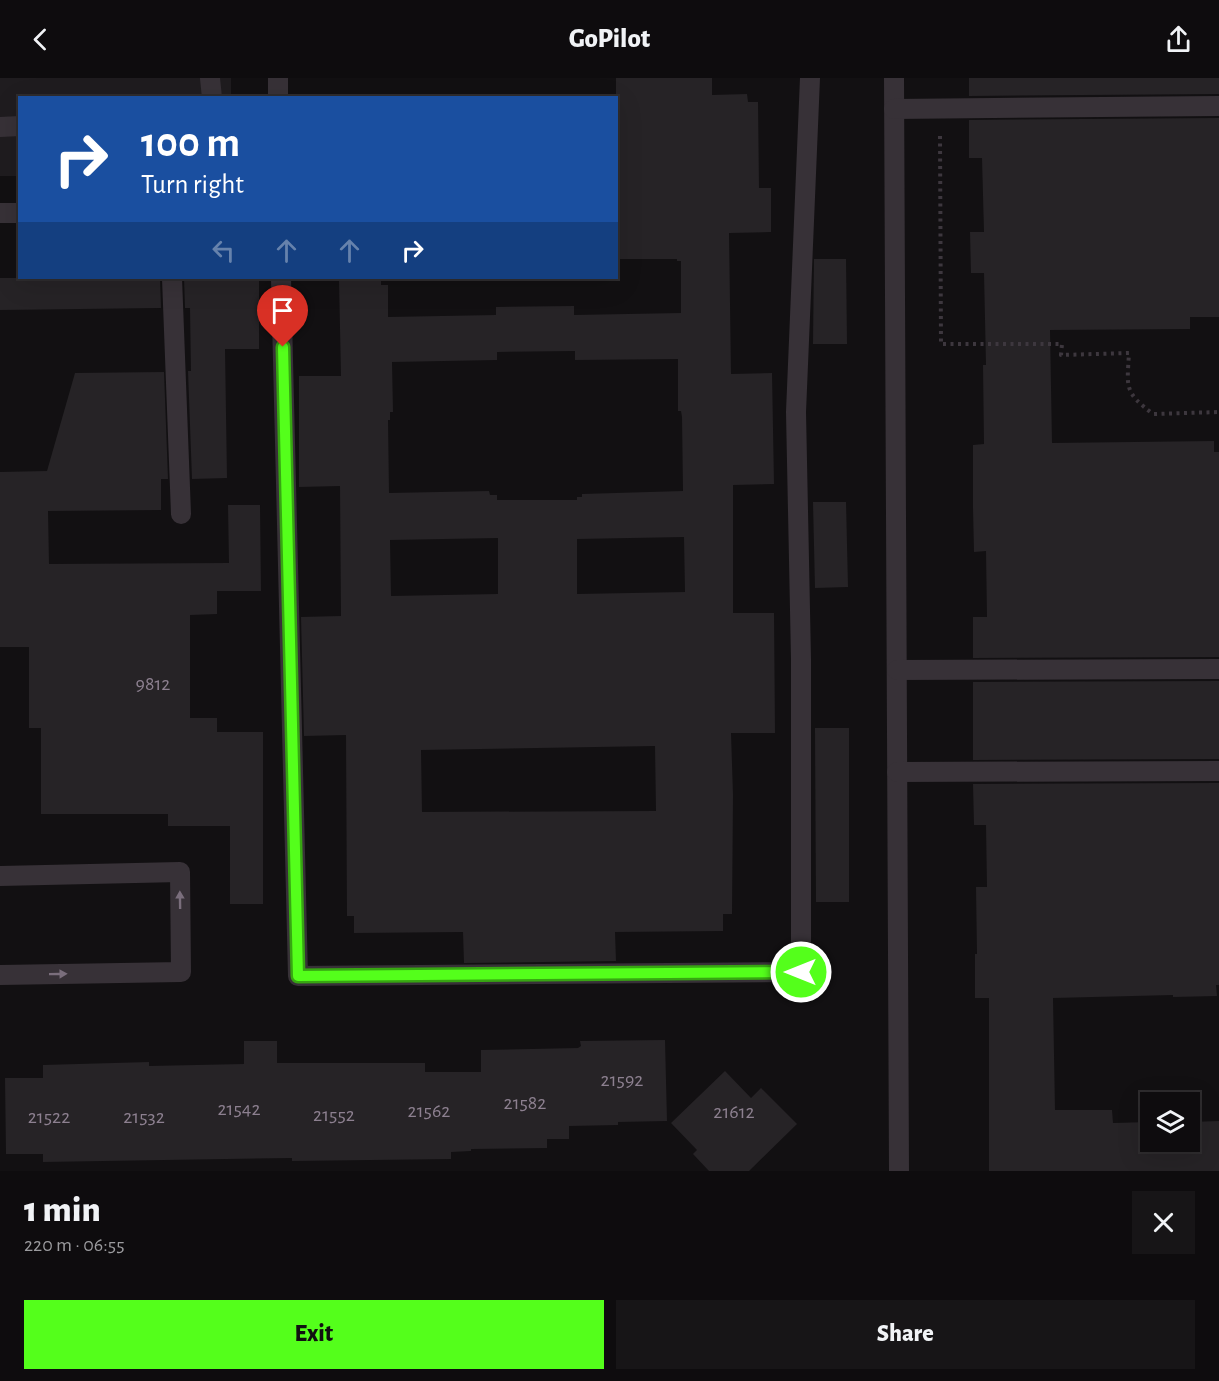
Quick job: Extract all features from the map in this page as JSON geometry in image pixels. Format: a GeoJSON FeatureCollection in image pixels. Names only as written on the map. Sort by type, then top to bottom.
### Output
{"type":"FeatureCollection","features":[{"type":"Feature","properties":{"kind":"lane"},"geometry":{"type":"LineString","coordinates":[[210,78],[212,96]]}},
{"type":"Feature","properties":{"kind":"lane"},"geometry":{"type":"LineString","coordinates":[[278,78],[278,96]]}},
{"type":"Feature","properties":{"kind":"lane"},"geometry":{"type":"LineString","coordinates":[[281,279],[298,976],[801,972],[801,658],[796,412],[810,78]]}},
{"type":"Feature","properties":{"kind":"lane"},"geometry":{"type":"LineString","coordinates":[[894,78],[899,1171]]}},
{"type":"Feature","properties":{"kind":"lane"},"geometry":{"type":"LineString","coordinates":[[894,109],[1219,106]]}},
{"type":"Feature","properties":{"kind":"lane"},"geometry":{"type":"LineString","coordinates":[[0,127],[18,126]]}},
{"type":"Feature","properties":{"kind":"lane"},"geometry":{"type":"LineString","coordinates":[[0,213],[18,213]]}},
{"type":"Feature","properties":{"kind":"lane"},"geometry":{"type":"LineString","coordinates":[[172,279],[181,514]]}},
{"type":"Feature","properties":{"kind":"lane"},"geometry":{"type":"LineString","coordinates":[[897,670],[1219,669]]}},
{"type":"Feature","properties":{"kind":"lane"},"geometry":{"type":"LineString","coordinates":[[897,772],[1219,771]]}},
{"type":"Feature","properties":{"kind":"lane"},"geometry":{"type":"LineString","coordinates":[[0,876],[180,872],[182,972],[0,975]]}},
{"type":"Feature","properties":{"kind":"path"},"geometry":{"type":"LineString","coordinates":[[940,108],[941,344],[1062,344],[1061,355],[1129,353],[1129,389],[1133,398],[1153,414],[1219,412]]}},
{"type":"Feature","properties":{"kind":"shaded area"},"geometry":{"type":"Polygon","coordinates":[[[0,78],[231,78],[231,96],[18,96],[18,176],[0,176],[0,78]]]}},
{"type":"Feature","properties":{"kind":"building"},"geometry":{"type":"Polygon","coordinates":[[[616,78],[712,78],[712,95],[747,94],[748,102],[758,102],[759,188],[771,188],[771,232],[729,233],[731,374],[772,373],[774,484],[733,485],[733,613],[774,613],[775,733],[731,733],[732,914],[723,914],[723,931],[615,932],[616,961],[464,963],[463,932],[354,933],[354,916],[347,916],[346,735],[304,736],[301,617],[341,616],[340,486],[299,487],[299,376],[341,376],[339,280],[381,279],[381,285],[388,285],[388,317],[496,315],[496,307],[574,306],[574,315],[681,313],[681,261],[677,259],[618,259],[618,96],[616,96],[616,78]],[[575,351],[497,352],[497,360],[392,362],[393,412],[390,412],[390,420],[388,420],[389,493],[489,491],[490,495],[497,495],[497,500],[577,500],[577,497],[582,497],[582,494],[683,491],[682,417],[681,411],[678,411],[678,359],[575,360],[575,351]],[[684,537],[577,539],[577,594],[685,592],[684,537]],[[498,538],[390,540],[391,596],[498,594],[498,538]],[[655,746],[421,750],[422,812],[656,811],[655,746]]]}},
{"type":"Feature","properties":{"kind":"building"},"geometry":{"type":"Polygon","coordinates":[[[969,78],[1219,78],[1219,94],[969,96],[969,78]]]}},
{"type":"Feature","properties":{"kind":"building"},"geometry":{"type":"Polygon","coordinates":[[[1219,118],[1219,317],[1190,317],[1190,329],[1050,330],[1052,443],[1214,441],[1214,452],[1219,452],[1219,657],[973,658],[973,617],[987,617],[986,551],[974,552],[973,508],[973,445],[984,444],[983,365],[986,365],[984,273],[971,273],[970,232],[984,232],[982,158],[969,158],[969,120],[1219,118]]]}},
{"type":"Feature","properties":{"kind":"building"},"geometry":{"type":"Polygon","coordinates":[[[814,259],[846,259],[847,344],[813,344],[814,259]]]}},
{"type":"Feature","properties":{"kind":"building"},"geometry":{"type":"Polygon","coordinates":[[[0,278],[160,279],[161,308],[0,310],[0,278]]]}},
{"type":"Feature","properties":{"kind":"building"},"geometry":{"type":"Polygon","coordinates":[[[184,279],[259,279],[259,349],[225,349],[227,478],[192,479],[188,371],[191,371],[190,308],[185,308],[184,279]]]}},
{"type":"Feature","properties":{"kind":"building"},"geometry":{"type":"Polygon","coordinates":[[[164,372],[168,479],[161,479],[161,510],[48,511],[49,564],[229,563],[228,505],[260,505],[261,591],[217,591],[217,614],[190,615],[190,718],[217,718],[217,732],[263,732],[263,904],[230,904],[230,826],[168,826],[168,814],[41,814],[41,728],[29,728],[29,647],[0,647],[0,472],[47,471],[75,373],[164,372]]]}},
{"type":"Feature","properties":{"kind":"building"},"geometry":{"type":"Polygon","coordinates":[[[813,502],[846,502],[848,587],[815,588],[813,502]]]}},
{"type":"Feature","properties":{"kind":"building"},"geometry":{"type":"Polygon","coordinates":[[[1219,681],[1219,759],[973,760],[973,682],[1219,681]]]}},
{"type":"Feature","properties":{"kind":"building"},"geometry":{"type":"Polygon","coordinates":[[[815,728],[849,728],[849,902],[816,902],[815,728]]]}},
{"type":"Feature","properties":{"kind":"building"},"geometry":{"type":"Polygon","coordinates":[[[1219,783],[1219,985],[1216,985],[1217,996],[1053,998],[1055,1110],[1112,1110],[1113,1123],[1140,1122],[1140,1152],[1200,1152],[1200,1122],[1219,1121],[1219,1171],[989,1171],[989,998],[975,998],[976,887],[987,887],[986,825],[974,825],[973,784],[1219,783]]]}},
{"type":"Feature","properties":{"kind":"building"},"geometry":{"type":"Polygon","coordinates":[[[665,1040],[667,1121],[569,1126],[569,1139],[547,1139],[547,1148],[471,1149],[471,1151],[451,1152],[451,1159],[292,1161],[292,1158],[43,1162],[43,1154],[6,1154],[5,1078],[43,1078],[43,1065],[149,1062],[149,1066],[244,1064],[244,1041],[277,1041],[277,1063],[425,1063],[425,1072],[481,1072],[481,1050],[578,1048],[581,1046],[580,1041],[665,1040]]]}},
{"type":"Feature","properties":{"kind":"building"},"geometry":{"type":"Polygon","coordinates":[[[725,1071],[751,1098],[761,1088],[797,1124],[749,1171],[709,1171],[693,1154],[697,1150],[671,1123],[725,1071]]]}},
{"type":"Feature","properties":{"kind":"route"},"geometry":{"type":"LineString","coordinates":[[283,347],[298,976],[801,972]]}}]}
